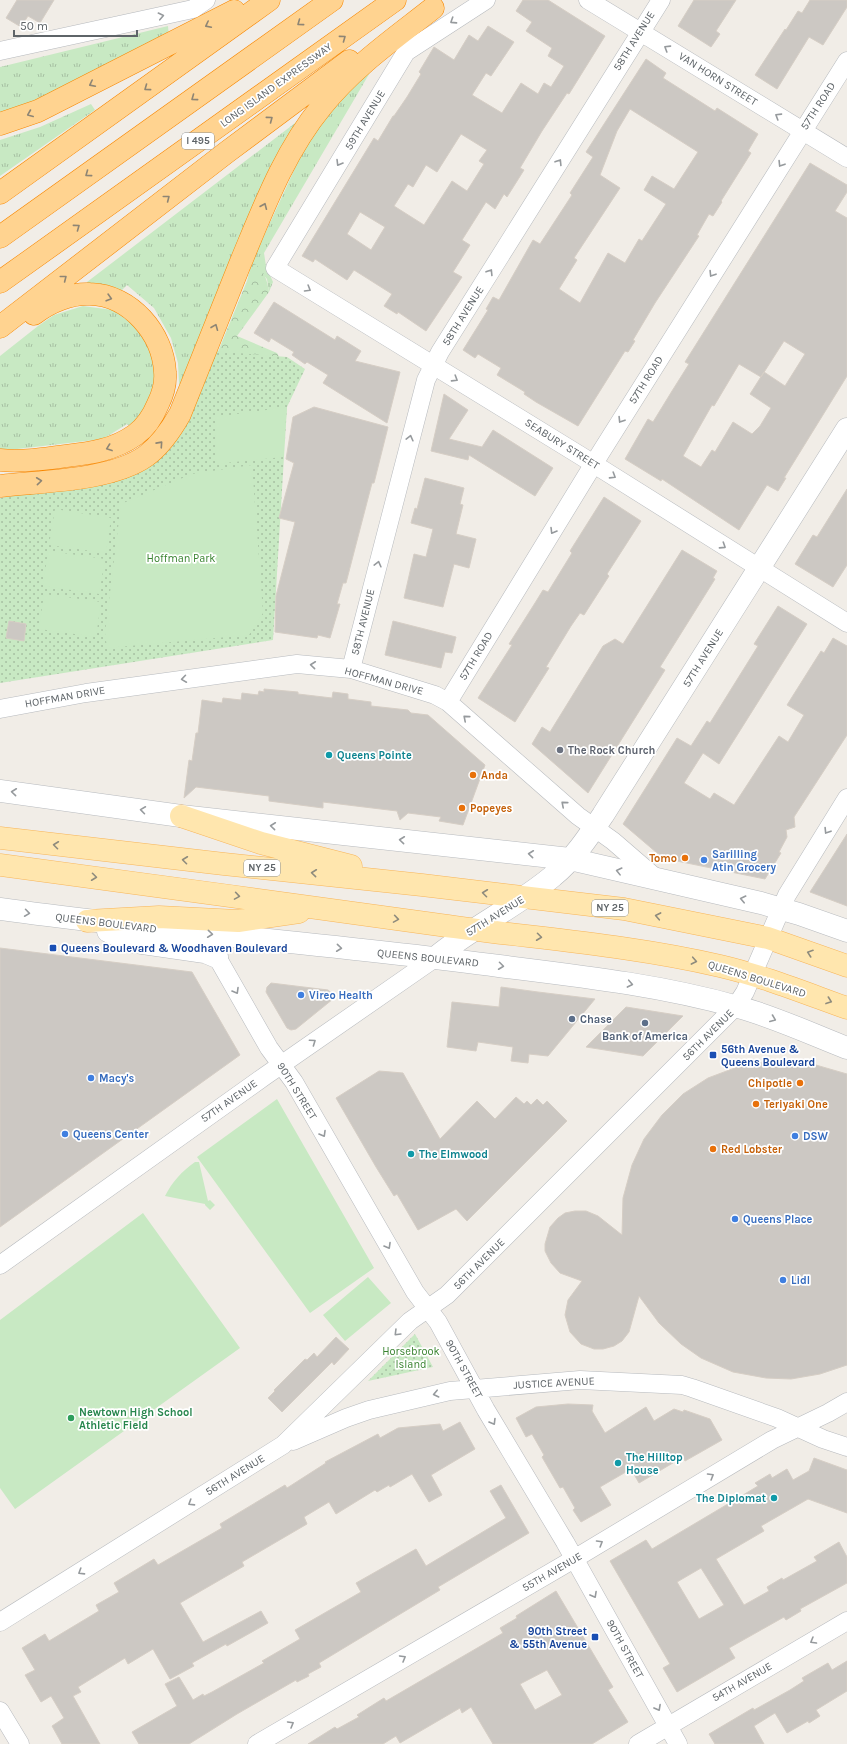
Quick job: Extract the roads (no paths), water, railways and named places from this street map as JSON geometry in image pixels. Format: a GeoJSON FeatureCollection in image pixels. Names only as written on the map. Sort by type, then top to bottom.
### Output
{"type":"FeatureCollection","features":[{"type":"Feature","properties":{"kind":"highway"},"geometry":{"type":"LineString","coordinates":[[0,124],[38,111],[255,0]]}},
{"type":"Feature","properties":{"kind":"highway"},"geometry":{"type":"LineString","coordinates":[[0,193],[269,0]]}},
{"type":"Feature","properties":{"kind":"highway"},"geometry":{"type":"LineString","coordinates":[[0,237],[332,0]]}},
{"type":"Feature","properties":{"kind":"highway","name":"LONG ISLAND EXPRESSWAY"},"geometry":{"type":"LineString","coordinates":[[0,282],[395,0]]}},
{"type":"Feature","properties":{"kind":"highway"},"geometry":{"type":"LineString","coordinates":[[0,327],[285,109],[372,45],[439,4]]}},
{"type":"Feature","properties":{"kind":"highway"},"geometry":{"type":"LineString","coordinates":[[0,486],[85,476],[119,469],[145,457],[165,438],[180,414],[262,211],[291,150],[322,105],[340,86],[376,53],[439,4]]}},
{"type":"Feature","properties":{"kind":"highway"},"geometry":{"type":"LineString","coordinates":[[0,187],[49,157]]}},
{"type":"Feature","properties":{"kind":"highway"},"geometry":{"type":"LineString","coordinates":[[0,340],[45,306],[68,297],[92,294],[114,299],[134,310],[142,318],[156,339],[164,361],[166,373],[165,385],[154,413],[136,435],[124,442],[96,452],[31,460],[0,460]]}},
{"type":"Feature","properties":{"kind":"main road"},"geometry":{"type":"LineString","coordinates":[[181,816],[261,843],[422,884]]}},
{"type":"Feature","properties":{"kind":"main road","name":"NY 25"},"geometry":{"type":"LineString","coordinates":[[0,838],[224,864],[422,884],[524,898],[624,909],[768,938],[847,966]]}},
{"type":"Feature","properties":{"kind":"main road","name":"QUEENS BOULEVARD"},"geometry":{"type":"LineString","coordinates":[[0,865],[472,929],[614,946],[721,966],[847,1008]]}},
{"type":"Feature","properties":{"kind":"main road"},"geometry":{"type":"LineString","coordinates":[[87,921],[159,916],[238,921],[322,909]]}},
{"type":"Feature","properties":{"kind":"street"},"geometry":{"type":"LineString","coordinates":[[5,47],[193,9],[206,0]]}},
{"type":"Feature","properties":{"kind":"street","name":"59TH AVENUE"},"geometry":{"type":"LineString","coordinates":[[275,268],[406,52],[486,0]]}},
{"type":"Feature","properties":{"kind":"street","name":"VAN HORN STREET"},"geometry":{"type":"LineString","coordinates":[[588,0],[847,158]]}},
{"type":"Feature","properties":{"kind":"street","name":"58TH AVENUE"},"geometry":{"type":"LineString","coordinates":[[351,670],[426,380],[433,365],[640,31],[661,0]]}},
{"type":"Feature","properties":{"kind":"street","name":"57TH ROAD"},"geometry":{"type":"LineString","coordinates":[[448,702],[593,464],[847,61]]}},
{"type":"Feature","properties":{"kind":"street","name":"SEABURY STREET"},"geometry":{"type":"LineString","coordinates":[[275,268],[847,623]]}},
{"type":"Feature","properties":{"kind":"street","name":"57TH AVENUE"},"geometry":{"type":"LineString","coordinates":[[0,1265],[281,1065],[435,958],[472,929],[524,898],[554,876],[570,859],[594,828],[760,569],[847,429]]}},
{"type":"Feature","properties":{"kind":"street","name":"HOFFMAN DRIVE"},"geometry":{"type":"LineString","coordinates":[[0,709],[86,693],[294,664],[351,670],[435,695],[448,702],[578,816],[657,879]]}},
{"type":"Feature","properties":{"kind":"street"},"geometry":{"type":"LineString","coordinates":[[0,791],[181,816],[570,859],[781,908],[847,931]]}},
{"type":"Feature","properties":{"kind":"street","name":"56TH AVENUE"},"geometry":{"type":"LineString","coordinates":[[0,1622],[283,1445],[410,1321],[447,1295],[736,1006],[752,976],[781,908],[847,798]]}},
{"type":"Feature","properties":{"kind":"street","name":"QUEENS BOULEVARD"},"geometry":{"type":"LineString","coordinates":[[0,909],[87,921],[435,958],[608,980],[736,1006],[759,1013],[847,1048]]}},
{"type":"Feature","properties":{"kind":"street"},"geometry":{"type":"LineString","coordinates":[[87,921],[129,941],[205,952],[217,957]]}},
{"type":"Feature","properties":{"kind":"street","name":"90TH STREET"},"geometry":{"type":"LineString","coordinates":[[217,957],[269,1048],[294,1082],[415,1292],[441,1329],[574,1559],[678,1744]]}},
{"type":"Feature","properties":{"kind":"street","name":"JUSTICE AVENUE"},"geometry":{"type":"LineString","coordinates":[[283,1445],[346,1418],[369,1410],[445,1392],[475,1388],[580,1380],[682,1385],[770,1415],[847,1447]]}},
{"type":"Feature","properties":{"kind":"street","name":"55TH AVENUE"},"geometry":{"type":"LineString","coordinates":[[257,1744],[574,1559],[772,1440],[799,1428],[847,1402]]}},
{"type":"Feature","properties":{"kind":"street","name":"54TH AVENUE"},"geometry":{"type":"LineString","coordinates":[[638,1744],[847,1621]]}},
{"type":"Feature","properties":{"kind":"street"},"geometry":{"type":"LineString","coordinates":[[0,1711],[20,1744]]}},
{"type":"Feature","properties":{"kind":"place","name":"The Rock Church"},"geometry":{"type":"Point","coordinates":[560,750]}},
{"type":"Feature","properties":{"kind":"place","name":"Queens Pointe"},"geometry":{"type":"Point","coordinates":[329,755]}},
{"type":"Feature","properties":{"kind":"place","name":"Anda"},"geometry":{"type":"Point","coordinates":[473,775]}},
{"type":"Feature","properties":{"kind":"place","name":"Popeyes"},"geometry":{"type":"Point","coordinates":[462,808]}},
{"type":"Feature","properties":{"kind":"place","name":"Tomo"},"geometry":{"type":"Point","coordinates":[685,858]}},
{"type":"Feature","properties":{"kind":"place","name":"Sarilling Atin Grocery"},"geometry":{"type":"Point","coordinates":[704,860]}},
{"type":"Feature","properties":{"kind":"place","name":"Queens Boulevard & Woodhaven Boulevard"},"geometry":{"type":"Point","coordinates":[53,948]}},
{"type":"Feature","properties":{"kind":"place","name":"Vireo Health"},"geometry":{"type":"Point","coordinates":[301,995]}},
{"type":"Feature","properties":{"kind":"place","name":"Chase"},"geometry":{"type":"Point","coordinates":[572,1019]}},
{"type":"Feature","properties":{"kind":"place","name":"Bank of America"},"geometry":{"type":"Point","coordinates":[645,1023]}},
{"type":"Feature","properties":{"kind":"place","name":"56th Avenue & Queens Boulevard"},"geometry":{"type":"Point","coordinates":[713,1055]}},
{"type":"Feature","properties":{"kind":"place","name":"Macy's"},"geometry":{"type":"Point","coordinates":[91,1078]}},
{"type":"Feature","properties":{"kind":"place","name":"Chipotle"},"geometry":{"type":"Point","coordinates":[800,1083]}},
{"type":"Feature","properties":{"kind":"place","name":"Teriyaki One"},"geometry":{"type":"Point","coordinates":[756,1104]}},
{"type":"Feature","properties":{"kind":"place","name":"Queens Center"},"geometry":{"type":"Point","coordinates":[65,1134]}},
{"type":"Feature","properties":{"kind":"place","name":"DSW"},"geometry":{"type":"Point","coordinates":[795,1136]}},
{"type":"Feature","properties":{"kind":"place","name":"Red Lobster"},"geometry":{"type":"Point","coordinates":[713,1149]}},
{"type":"Feature","properties":{"kind":"place","name":"The Elmwood"},"geometry":{"type":"Point","coordinates":[411,1154]}},
{"type":"Feature","properties":{"kind":"place","name":"Queens Place"},"geometry":{"type":"Point","coordinates":[735,1219]}},
{"type":"Feature","properties":{"kind":"place","name":"Lidl"},"geometry":{"type":"Point","coordinates":[783,1280]}},
{"type":"Feature","properties":{"kind":"place","name":"Newtown High School Athletic Field"},"geometry":{"type":"Point","coordinates":[71,1418]}},
{"type":"Feature","properties":{"kind":"place","name":"The Hilltop House"},"geometry":{"type":"Point","coordinates":[618,1463]}},
{"type":"Feature","properties":{"kind":"place","name":"The Diplomat"},"geometry":{"type":"Point","coordinates":[774,1498]}},
{"type":"Feature","properties":{"kind":"place","name":"90th Street & 55th Avenue"},"geometry":{"type":"Point","coordinates":[595,1637]}},
{"type":"Feature","properties":{"kind":"park label","name":"Hoffman Park"},"geometry":{"type":"Point","coordinates":[181,558]}},
{"type":"Feature","properties":{"kind":"park label","name":"Horsebrook Island"},"geometry":{"type":"Point","coordinates":[411,1357]}}]}
